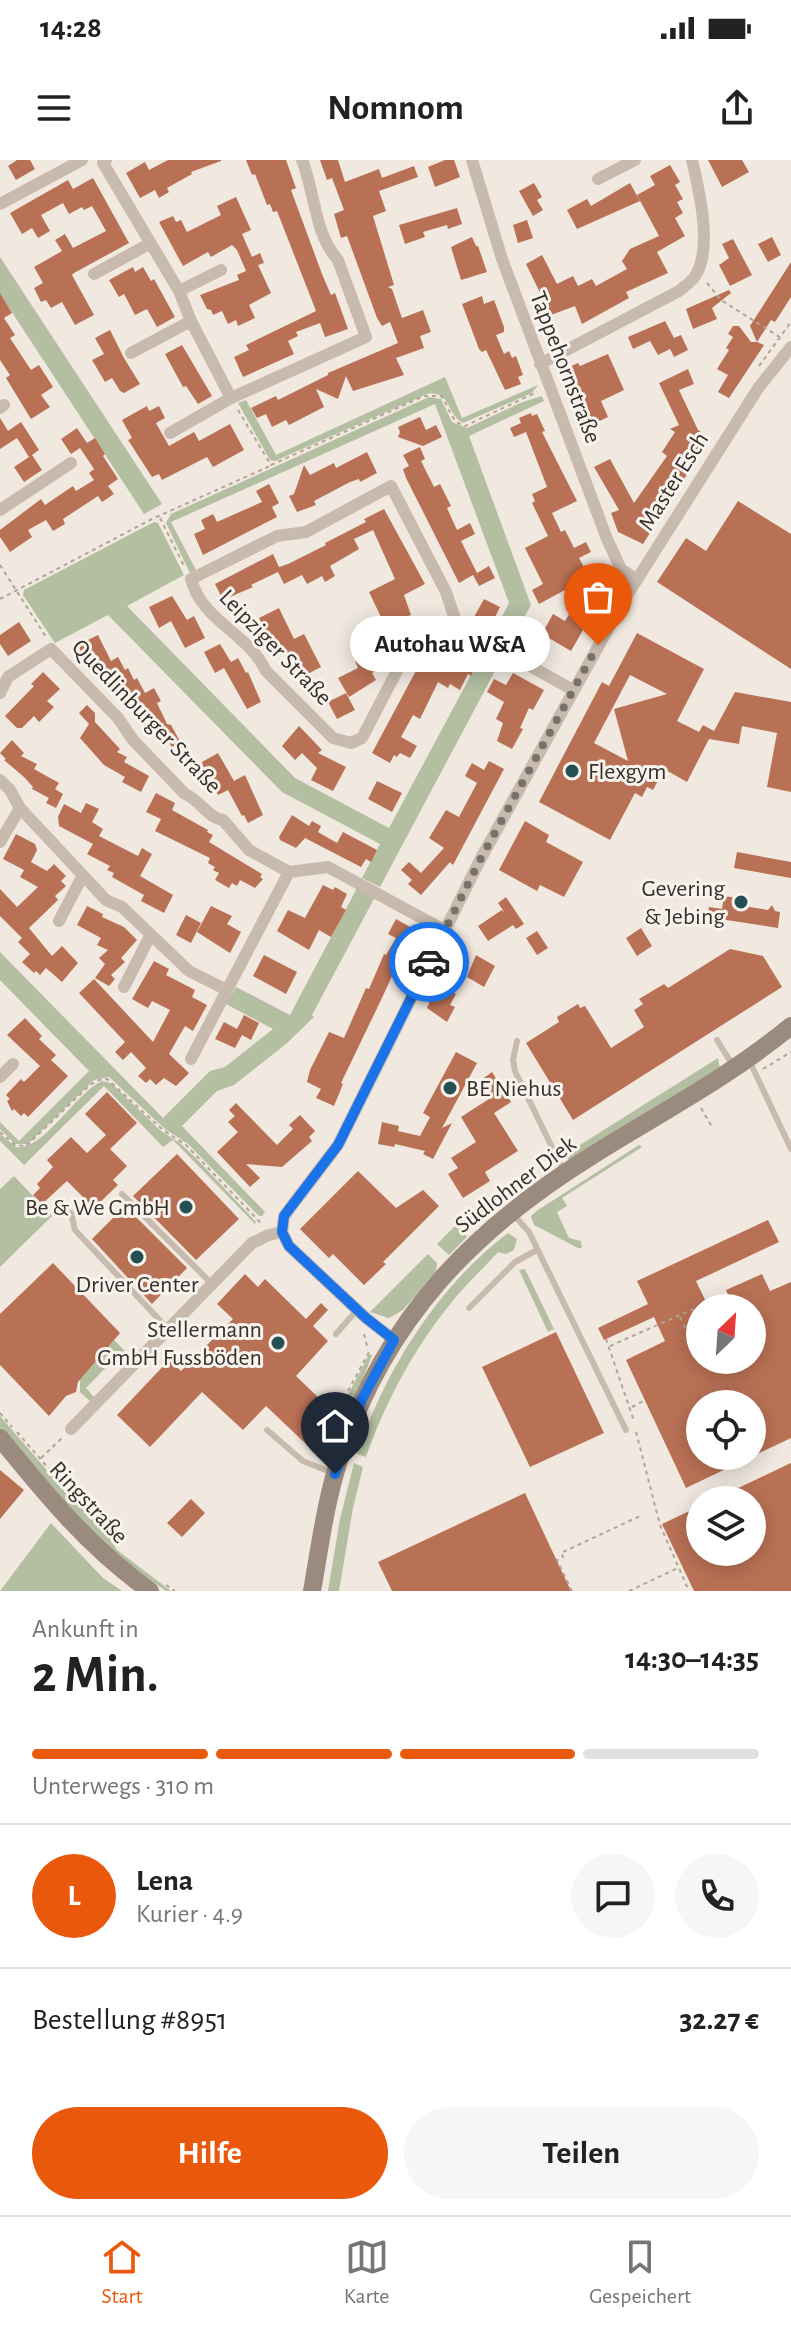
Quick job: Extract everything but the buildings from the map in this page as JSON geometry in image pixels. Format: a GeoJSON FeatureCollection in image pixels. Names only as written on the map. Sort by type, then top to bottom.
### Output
{"type":"FeatureCollection","features":[{"type":"Feature","properties":{"kind":"street"},"geometry":{"type":"LineString","coordinates":[[0,204],[82,160]]}},
{"type":"Feature","properties":{"kind":"street"},"geometry":{"type":"LineString","coordinates":[[170,433],[231,398],[366,337],[312,201],[311,182],[302,160]]}},
{"type":"Feature","properties":{"kind":"street","name":"Tappehornstraße"},"geometry":{"type":"LineString","coordinates":[[472,160],[485,210],[540,364],[616,559],[621,569],[637,580]]}},
{"type":"Feature","properties":{"kind":"street"},"geometry":{"type":"LineString","coordinates":[[598,179],[635,160]]}},
{"type":"Feature","properties":{"kind":"street"},"geometry":{"type":"LineString","coordinates":[[540,364],[679,291],[697,274],[704,248],[698,185],[692,160]]}},
{"type":"Feature","properties":{"kind":"street"},"geometry":{"type":"LineString","coordinates":[[102,161],[179,291],[231,398]]}},
{"type":"Feature","properties":{"kind":"street"},"geometry":{"type":"LineString","coordinates":[[94,274],[151,243]]}},
{"type":"Feature","properties":{"kind":"street"},"geometry":{"type":"LineString","coordinates":[[179,291],[221,270]]}},
{"type":"Feature","properties":{"kind":"street"},"geometry":{"type":"LineString","coordinates":[[131,353],[191,321]]}},
{"type":"Feature","properties":{"kind":"street","name":"Master Esch"},"geometry":{"type":"LineString","coordinates":[[282,1232],[284,1216],[338,1145],[444,930],[573,690],[637,580],[759,387],[791,347]]}},
{"type":"Feature","properties":{"kind":"street"},"geometry":{"type":"LineString","coordinates":[[0,510],[71,463]]}},
{"type":"Feature","properties":{"kind":"street","name":"Leipziger Straße"},"geometry":{"type":"LineString","coordinates":[[391,486],[446,592],[457,625],[415,636],[362,738],[351,743],[333,738],[266,671],[260,657],[240,636],[229,631],[196,596],[191,579],[277,536],[306,532],[391,486]]}},
{"type":"Feature","properties":{"kind":"street"},"geometry":{"type":"LineString","coordinates":[[457,625],[573,690]]}},
{"type":"Feature","properties":{"kind":"street","name":"Quedlinburger Straße"},"geometry":{"type":"LineString","coordinates":[[0,693],[4,680],[51,649],[185,794],[196,798],[216,819],[223,820],[249,850],[289,872]]}},
{"type":"Feature","properties":{"kind":"street"},"geometry":{"type":"LineString","coordinates":[[0,780],[20,808],[106,900],[122,907],[189,971],[227,990]]}},
{"type":"Feature","properties":{"kind":"street"},"geometry":{"type":"LineString","coordinates":[[0,842],[20,808]]}},
{"type":"Feature","properties":{"kind":"street"},"geometry":{"type":"LineString","coordinates":[[191,1059],[289,872],[328,867],[444,930]]}},
{"type":"Feature","properties":{"kind":"street"},"geometry":{"type":"LineString","coordinates":[[59,921],[82,877]]}},
{"type":"Feature","properties":{"kind":"street"},"geometry":{"type":"LineString","coordinates":[[124,987],[150,936]]}},
{"type":"Feature","properties":{"kind":"street","name":"Südlohner Diek"},"geometry":{"type":"LineString","coordinates":[[312,1591],[335,1474],[362,1399],[394,1340],[429,1291],[452,1265],[510,1212],[565,1173],[742,1064],[791,1026]]}},
{"type":"Feature","properties":{"kind":"street"},"geometry":{"type":"LineString","coordinates":[[0,1077],[13,1064]]}},
{"type":"Feature","properties":{"kind":"street"},"geometry":{"type":"LineString","coordinates":[[71,1429],[252,1243],[269,1235],[282,1232],[289,1246],[394,1340]]}},
{"type":"Feature","properties":{"kind":"street","name":"Ringstraße"},"geometry":{"type":"LineString","coordinates":[[0,1438],[58,1511],[101,1553],[156,1586]]}},
{"type":"Feature","properties":{"kind":"lane"},"geometry":{"type":"LineString","coordinates":[[717,1040],[742,1064],[791,1149]]}},
{"type":"Feature","properties":{"kind":"lane"},"geometry":{"type":"LineString","coordinates":[[517,1041],[513,1060],[515,1071],[565,1173]]}},
{"type":"Feature","properties":{"kind":"lane"},"geometry":{"type":"LineString","coordinates":[[122,1194],[212,1284]]}},
{"type":"Feature","properties":{"kind":"lane"},"geometry":{"type":"LineString","coordinates":[[510,1212],[525,1226],[626,1430]]}},
{"type":"Feature","properties":{"kind":"lane"},"geometry":{"type":"LineString","coordinates":[[71,1213],[75,1230],[168,1329]]}},
{"type":"Feature","properties":{"kind":"lane"},"geometry":{"type":"LineString","coordinates":[[469,1308],[515,1262],[537,1250]]}},
{"type":"Feature","properties":{"kind":"lane"},"geometry":{"type":"LineString","coordinates":[[336,1334],[357,1310]]}},
{"type":"Feature","properties":{"kind":"lane"},"geometry":{"type":"LineString","coordinates":[[267,1430],[303,1461],[335,1474]]}},
{"type":"Feature","properties":{"kind":"path"},"geometry":{"type":"LineString","coordinates":[[697,274],[721,300],[780,338]]}},
{"type":"Feature","properties":{"kind":"path"},"geometry":{"type":"LineString","coordinates":[[755,371],[791,322]]}},
{"type":"Feature","properties":{"kind":"path"},"geometry":{"type":"LineString","coordinates":[[0,599],[160,517],[424,396],[441,396],[452,417],[465,426],[549,386]]}},
{"type":"Feature","properties":{"kind":"path"},"geometry":{"type":"LineString","coordinates":[[231,398],[271,465]]}},
{"type":"Feature","properties":{"kind":"path"},"geometry":{"type":"LineString","coordinates":[[160,517],[191,579]]}},
{"type":"Feature","properties":{"kind":"path"},"geometry":{"type":"LineString","coordinates":[[0,565],[51,649]]}},
{"type":"Feature","properties":{"kind":"path"},"geometry":{"type":"LineString","coordinates":[[0,1132],[15,1145],[26,1146],[90,1085],[107,1079],[163,1130],[186,1145],[266,1227]]}},
{"type":"Feature","properties":{"kind":"path"},"geometry":{"type":"LineString","coordinates":[[700,1107],[712,1127]]}},
{"type":"Feature","properties":{"kind":"path"},"geometry":{"type":"LineString","coordinates":[[609,1346],[686,1313]]}},
{"type":"Feature","properties":{"kind":"path"},"geometry":{"type":"LineString","coordinates":[[680,1316],[686,1329]]}},
{"type":"Feature","properties":{"kind":"path"},"geometry":{"type":"LineString","coordinates":[[606,1339],[631,1407],[643,1468],[660,1525],[689,1591]]}},
{"type":"Feature","properties":{"kind":"path"},"geometry":{"type":"LineString","coordinates":[[631,1407],[645,1400]]}},
{"type":"Feature","properties":{"kind":"path"},"geometry":{"type":"LineString","coordinates":[[0,1413],[69,1492],[106,1527],[115,1543]]}},
{"type":"Feature","properties":{"kind":"path"},"geometry":{"type":"LineString","coordinates":[[41,1458],[71,1429]]}},
{"type":"Feature","properties":{"kind":"path"},"geometry":{"type":"LineString","coordinates":[[572,1591],[557,1560],[563,1557],[561,1553],[640,1516]]}},
{"type":"Feature","properties":{"kind":"path"},"geometry":{"type":"LineString","coordinates":[[629,1591],[680,1567]]}},
{"type":"Feature","properties":{"kind":"path"},"geometry":{"type":"LineString","coordinates":[[156,1586],[175,1591]]}},
{"type":"Feature","properties":{"kind":"green space"},"geometry":{"type":"Polygon","coordinates":[[[0,257],[162,504],[144,514],[0,294],[0,257]]]}},
{"type":"Feature","properties":{"kind":"green space"},"geometry":{"type":"Polygon","coordinates":[[[445,377],[462,418],[538,385],[532,393],[463,423],[444,399],[427,394],[275,461],[270,460],[238,403],[246,400],[276,455],[445,377]]]}},
{"type":"Feature","properties":{"kind":"green space"},"geometry":{"type":"Polygon","coordinates":[[[542,396],[544,401],[469,436],[531,605],[508,646],[491,638],[509,603],[435,404],[171,522],[196,570],[190,573],[166,523],[171,514],[429,397],[441,399],[452,422],[467,428],[542,396]]]}},
{"type":"Feature","properties":{"kind":"green space"},"geometry":{"type":"Polygon","coordinates":[[[154,522],[158,523],[184,575],[127,606],[295,778],[389,828],[486,647],[503,656],[380,887],[362,878],[380,844],[282,792],[108,615],[55,643],[23,595],[24,590],[154,522]]]}},
{"type":"Feature","properties":{"kind":"green space"},"geometry":{"type":"Polygon","coordinates":[[[357,888],[375,897],[312,1015],[314,1017],[286,1044],[234,1085],[217,1091],[182,1126],[265,1212],[262,1216],[188,1144],[165,1129],[109,1077],[94,1080],[28,1144],[15,1144],[0,1129],[0,1122],[19,1141],[89,1071],[0,980],[0,952],[163,1118],[210,1071],[225,1067],[273,1029],[226,1004],[236,987],[290,1015],[357,888]]]}},
{"type":"Feature","properties":{"kind":"green space"},"geometry":{"type":"Polygon","coordinates":[[[718,1058],[720,1069],[569,1160],[564,1155],[718,1058]]]}},
{"type":"Feature","properties":{"kind":"green space"},"geometry":{"type":"Polygon","coordinates":[[[102,1081],[111,1083],[161,1131],[180,1143],[194,1156],[255,1224],[173,1140],[163,1147],[104,1086],[24,1165],[0,1141],[0,1134],[16,1147],[27,1146],[48,1131],[81,1097],[102,1081]]]}},
{"type":"Feature","properties":{"kind":"green space"},"geometry":{"type":"Polygon","coordinates":[[[639,1145],[642,1147],[562,1198],[567,1206],[557,1212],[569,1238],[581,1241],[582,1248],[534,1225],[531,1216],[538,1210],[639,1145]]]}},
{"type":"Feature","properties":{"kind":"green space"},"geometry":{"type":"Polygon","coordinates":[[[14,1176],[52,1216],[0,1267],[0,1189],[14,1176]]]}},
{"type":"Feature","properties":{"kind":"green space"},"geometry":{"type":"Polygon","coordinates":[[[456,1225],[467,1237],[449,1255],[437,1244],[456,1225]]]}},
{"type":"Feature","properties":{"kind":"green space"},"geometry":{"type":"Polygon","coordinates":[[[508,1233],[517,1239],[514,1250],[506,1254],[498,1252],[461,1291],[428,1333],[383,1414],[366,1457],[357,1454],[383,1391],[417,1332],[459,1278],[508,1233]]]}},
{"type":"Feature","properties":{"kind":"green space"},"geometry":{"type":"Polygon","coordinates":[[[428,1254],[437,1263],[436,1271],[403,1310],[389,1318],[370,1312],[428,1254]]]}},
{"type":"Feature","properties":{"kind":"green space"},"geometry":{"type":"Polygon","coordinates":[[[525,1269],[554,1329],[548,1332],[519,1270],[525,1269]]]}},
{"type":"Feature","properties":{"kind":"green space"},"geometry":{"type":"Polygon","coordinates":[[[114,1340],[128,1354],[136,1352],[127,1362],[118,1355],[86,1388],[94,1397],[90,1401],[80,1392],[80,1379],[114,1340]]]}},
{"type":"Feature","properties":{"kind":"green space"},"geometry":{"type":"Polygon","coordinates":[[[369,1354],[372,1355],[367,1368],[330,1460],[327,1459],[349,1393],[369,1354]]]}},
{"type":"Feature","properties":{"kind":"green space"},"geometry":{"type":"Polygon","coordinates":[[[0,1416],[72,1499],[104,1527],[117,1550],[171,1591],[166,1591],[110,1551],[0,1428],[0,1416]]]}},
{"type":"Feature","properties":{"kind":"green space"},"geometry":{"type":"Polygon","coordinates":[[[354,1463],[363,1467],[339,1591],[328,1591],[340,1519],[354,1463]]]}},
{"type":"Feature","properties":{"kind":"green space"},"geometry":{"type":"Polygon","coordinates":[[[51,1523],[103,1578],[122,1591],[0,1591],[51,1523]]]}},
{"type":"Feature","properties":{"kind":"way so far"},"geometry":{"type":"LineString","coordinates":[[429,962],[480,860],[598,645]]}},
{"type":"Feature","properties":{"kind":"place","name":"Autohau W&A"},"geometry":{"type":"Point","coordinates":[598,645]}},
{"type":"Feature","properties":{"kind":"place","name":"Flexgym"},"geometry":{"type":"Point","coordinates":[572,771]}},
{"type":"Feature","properties":{"kind":"place","name":"Gevering & Jebing"},"geometry":{"type":"Point","coordinates":[741,902]}},
{"type":"Feature","properties":{"kind":"place","name":"BE Niehus"},"geometry":{"type":"Point","coordinates":[450,1088]}},
{"type":"Feature","properties":{"kind":"place","name":"Be & We GmbH"},"geometry":{"type":"Point","coordinates":[186,1207]}},
{"type":"Feature","properties":{"kind":"place","name":"Driver Center"},"geometry":{"type":"Point","coordinates":[137,1257]}},
{"type":"Feature","properties":{"kind":"place","name":"Stellermann GmbH Fussböden"},"geometry":{"type":"Point","coordinates":[278,1343]}},
{"type":"Feature","properties":{"kind":"route"},"geometry":{"type":"LineString","coordinates":[[335,1474],[362,1399],[394,1340],[289,1246],[284,1239],[282,1223],[287,1210],[338,1145],[429,962]]}}]}
